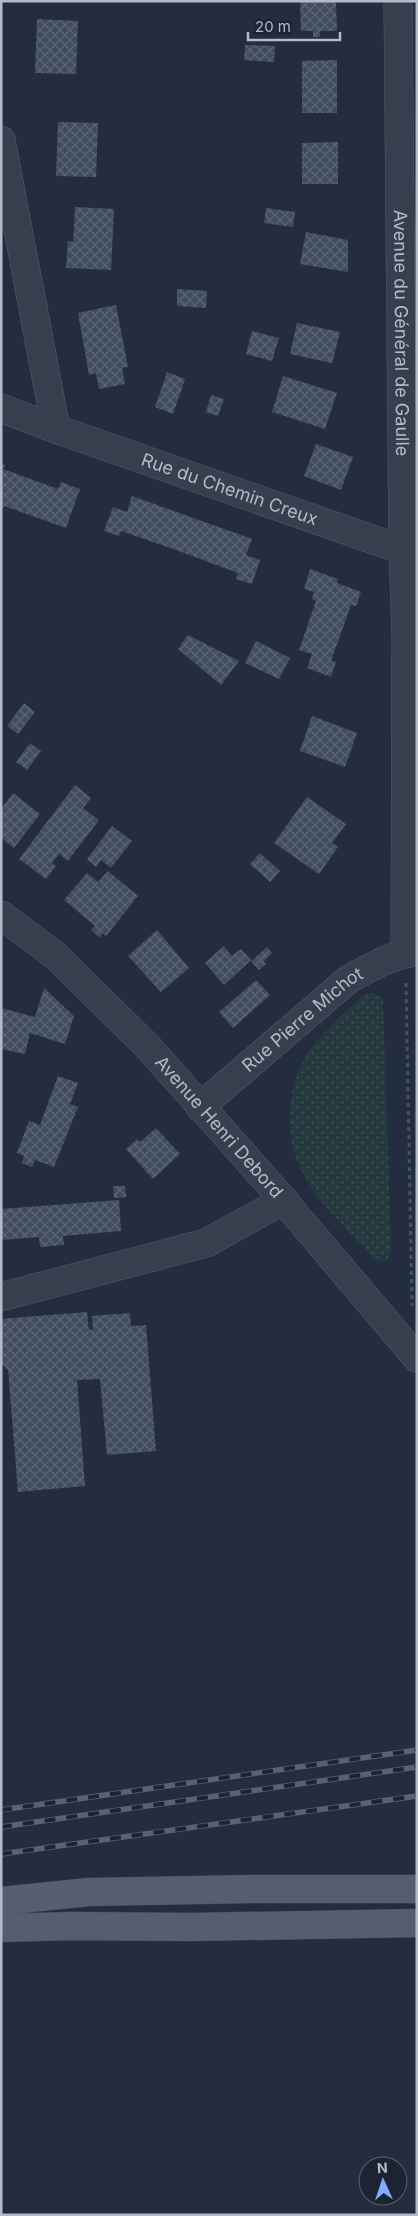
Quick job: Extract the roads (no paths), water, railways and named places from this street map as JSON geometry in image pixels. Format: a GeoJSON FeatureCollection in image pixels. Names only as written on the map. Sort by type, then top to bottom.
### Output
{"type":"FeatureCollection","features":[{"type":"Feature","properties":{"kind":"main road"},"geometry":{"type":"LineString","coordinates":[[1,1901],[89,1892],[252,1889],[417,1889]]}},
{"type":"Feature","properties":{"kind":"main road"},"geometry":{"type":"LineString","coordinates":[[1,1928],[417,1923]]}},
{"type":"Feature","properties":{"kind":"street","name":"Avenue du Général de Gaulle"},"geometry":{"type":"LineString","coordinates":[[398,1],[409,367],[403,550],[411,953]]}},
{"type":"Feature","properties":{"kind":"street"},"geometry":{"type":"LineString","coordinates":[[2,148],[56,428]]}},
{"type":"Feature","properties":{"kind":"street","name":"Rue du Chemin Creux"},"geometry":{"type":"LineString","coordinates":[[1,408],[403,550]]}},
{"type":"Feature","properties":{"kind":"street","name":"Avenue Henri Debord"},"geometry":{"type":"LineString","coordinates":[[1,915],[56,956],[149,1048],[284,1200],[417,1358]]}},
{"type":"Feature","properties":{"kind":"street","name":"Rue Pierre Michot"},"geometry":{"type":"LineString","coordinates":[[200,1107],[349,979],[374,966],[411,953]]}},
{"type":"Feature","properties":{"kind":"street"},"geometry":{"type":"LineString","coordinates":[[1,1297],[206,1243],[284,1200]]}},
{"type":"Feature","properties":{"kind":"railway"},"geometry":{"type":"LineString","coordinates":[[1,1810],[417,1750]]}},
{"type":"Feature","properties":{"kind":"railway"},"geometry":{"type":"LineString","coordinates":[[1,1827],[417,1767]]}},
{"type":"Feature","properties":{"kind":"railway"},"geometry":{"type":"LineString","coordinates":[[1,1854],[417,1796]]}}]}
